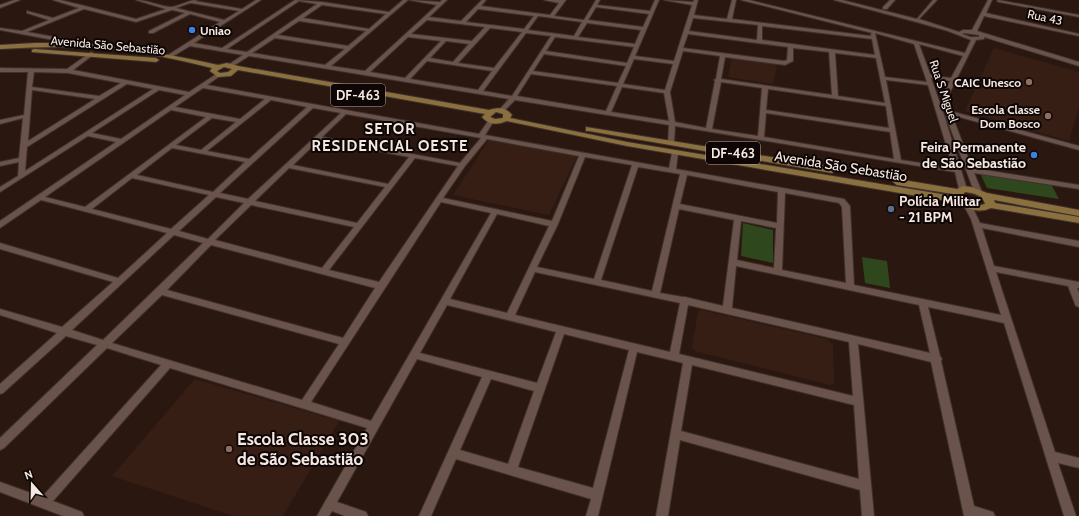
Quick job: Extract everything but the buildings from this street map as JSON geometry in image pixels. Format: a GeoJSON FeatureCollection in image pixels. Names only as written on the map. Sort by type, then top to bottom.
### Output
{"type":"FeatureCollection","features":[{"type":"Feature","properties":{"kind":"main road","name":"Avenida São Sebastião"},"geometry":{"type":"LineString","coordinates":[[0,47],[41,44],[96,46],[170,56],[216,71]]}},
{"type":"Feature","properties":{"kind":"main road","name":"Avenida São Sebastião"},"geometry":{"type":"LineString","coordinates":[[0,53],[32,51],[91,54],[159,60],[216,71]]}},
{"type":"Feature","properties":{"kind":"main road","name":"DF-463"},"geometry":{"type":"LineString","coordinates":[[216,71],[232,69],[489,117],[499,122],[505,115]]}},
{"type":"Feature","properties":{"kind":"main road","name":"Avenida São Sebastião"},"geometry":{"type":"LineString","coordinates":[[505,115],[628,140],[675,153],[761,168],[828,176],[962,196]]}},
{"type":"Feature","properties":{"kind":"main road","name":"DF-463"},"geometry":{"type":"LineString","coordinates":[[489,117],[505,115]]}},
{"type":"Feature","properties":{"kind":"main road","name":"Avenida São Sebastião"},"geometry":{"type":"LineString","coordinates":[[628,140],[671,143],[962,196]]}},
{"type":"Feature","properties":{"kind":"main road"},"geometry":{"type":"LineString","coordinates":[[760,158],[764,164],[761,168]]}},
{"type":"Feature","properties":{"kind":"main road","name":"DF-463"},"geometry":{"type":"LineString","coordinates":[[962,196],[1079,220]]}},
{"type":"Feature","properties":{"kind":"main road","name":"DF-463"},"geometry":{"type":"LineString","coordinates":[[962,196],[1079,213]]}},
{"type":"Feature","properties":{"kind":"street"},"geometry":{"type":"LineString","coordinates":[[0,7],[18,0]]}},
{"type":"Feature","properties":{"kind":"street"},"geometry":{"type":"LineString","coordinates":[[55,0],[136,21],[193,1],[242,10]]}},
{"type":"Feature","properties":{"kind":"street"},"geometry":{"type":"LineString","coordinates":[[138,0],[224,22]]}},
{"type":"Feature","properties":{"kind":"street"},"geometry":{"type":"LineString","coordinates":[[170,56],[259,0]]}},
{"type":"Feature","properties":{"kind":"street"},"geometry":{"type":"LineString","coordinates":[[222,50],[298,0],[390,13]]}},
{"type":"Feature","properties":{"kind":"street"},"geometry":{"type":"LineString","coordinates":[[333,5],[340,0]]}},
{"type":"Feature","properties":{"kind":"street"},"geometry":{"type":"LineString","coordinates":[[326,67],[406,0]]}},
{"type":"Feature","properties":{"kind":"street"},"geometry":{"type":"LineString","coordinates":[[411,0],[440,4]]}},
{"type":"Feature","properties":{"kind":"street"},"geometry":{"type":"LineString","coordinates":[[365,74],[445,0]]}},
{"type":"Feature","properties":{"kind":"street"},"geometry":{"type":"LineString","coordinates":[[463,22],[484,0]]}},
{"type":"Feature","properties":{"kind":"street"},"geometry":{"type":"LineString","coordinates":[[546,0],[563,1]]}},
{"type":"Feature","properties":{"kind":"street"},"geometry":{"type":"LineString","coordinates":[[575,38],[598,0]]}},
{"type":"Feature","properties":{"kind":"street"},"geometry":{"type":"LineString","coordinates":[[608,113],[657,0]]}},
{"type":"Feature","properties":{"kind":"street"},"geometry":{"type":"LineString","coordinates":[[666,0],[695,2],[667,92],[672,123],[671,143]]}},
{"type":"Feature","properties":{"kind":"street"},"geometry":{"type":"LineString","coordinates":[[729,20],[734,0]]}},
{"type":"Feature","properties":{"kind":"street","name":"Rua S Miguel"},"geometry":{"type":"LineString","coordinates":[[743,0],[909,40],[918,47],[958,170],[962,196],[976,222],[1070,516]]}},
{"type":"Feature","properties":{"kind":"street"},"geometry":{"type":"LineString","coordinates":[[836,0],[919,18],[974,32],[978,38]]}},
{"type":"Feature","properties":{"kind":"street"},"geometry":{"type":"LineString","coordinates":[[854,0],[885,8],[964,37],[978,38],[1078,66]]}},
{"type":"Feature","properties":{"kind":"street"},"geometry":{"type":"LineString","coordinates":[[885,8],[893,0]]}},
{"type":"Feature","properties":{"kind":"street"},"geometry":{"type":"LineString","coordinates":[[919,18],[935,0]]}},
{"type":"Feature","properties":{"kind":"street"},"geometry":{"type":"LineString","coordinates":[[974,32],[990,0]]}},
{"type":"Feature","properties":{"kind":"street"},"geometry":{"type":"LineString","coordinates":[[551,17],[563,1]]}},
{"type":"Feature","properties":{"kind":"street"},"geometry":{"type":"LineString","coordinates":[[999,1],[1079,16]]}},
{"type":"Feature","properties":{"kind":"street"},"geometry":{"type":"LineString","coordinates":[[232,69],[274,36],[322,4]]}},
{"type":"Feature","properties":{"kind":"street"},"geometry":{"type":"LineString","coordinates":[[594,6],[651,13]]}},
{"type":"Feature","properties":{"kind":"street"},"geometry":{"type":"LineString","coordinates":[[24,32],[85,7]]}},
{"type":"Feature","properties":{"kind":"street"},"geometry":{"type":"LineString","coordinates":[[477,7],[644,29]]}},
{"type":"Feature","properties":{"kind":"street"},"geometry":{"type":"LineString","coordinates":[[29,12],[54,20]]}},
{"type":"Feature","properties":{"kind":"street"},"geometry":{"type":"LineString","coordinates":[[151,32],[189,13]]}},
{"type":"Feature","properties":{"kind":"street","name":"Rua 43"},"geometry":{"type":"LineString","coordinates":[[983,14],[1079,35]]}},
{"type":"Feature","properties":{"kind":"street"},"geometry":{"type":"LineString","coordinates":[[479,92],[537,15]]}},
{"type":"Feature","properties":{"kind":"street"},"geometry":{"type":"LineString","coordinates":[[691,16],[873,38]]}},
{"type":"Feature","properties":{"kind":"street"},"geometry":{"type":"LineString","coordinates":[[426,18],[637,46]]}},
{"type":"Feature","properties":{"kind":"street"},"geometry":{"type":"LineString","coordinates":[[298,19],[370,30]]}},
{"type":"Feature","properties":{"kind":"street"},"geometry":{"type":"LineString","coordinates":[[759,41],[760,24]]}},
{"type":"Feature","properties":{"kind":"street"},"geometry":{"type":"LineString","coordinates":[[454,64],[488,26]]}},
{"type":"Feature","properties":{"kind":"street"},"geometry":{"type":"LineString","coordinates":[[1,29],[96,46]]}},
{"type":"Feature","properties":{"kind":"street"},"geometry":{"type":"LineString","coordinates":[[959,34],[960,31],[966,30]]}},
{"type":"Feature","properties":{"kind":"street"},"geometry":{"type":"LineString","coordinates":[[872,31],[883,78],[891,130],[898,160]]}},
{"type":"Feature","properties":{"kind":"street"},"geometry":{"type":"LineString","coordinates":[[685,32],[877,57]]}},
{"type":"Feature","properties":{"kind":"street"},"geometry":{"type":"LineString","coordinates":[[407,34],[472,44]]}},
{"type":"Feature","properties":{"kind":"street"},"geometry":{"type":"LineString","coordinates":[[505,115],[513,98],[554,35]]}},
{"type":"Feature","properties":{"kind":"street"},"geometry":{"type":"LineString","coordinates":[[274,36],[349,48]]}},
{"type":"Feature","properties":{"kind":"street"},"geometry":{"type":"LineString","coordinates":[[945,49],[960,46],[964,37]]}},
{"type":"Feature","properties":{"kind":"street"},"geometry":{"type":"LineString","coordinates":[[41,44],[54,43],[58,38]]}},
{"type":"Feature","properties":{"kind":"street"},"geometry":{"type":"LineString","coordinates":[[978,38],[966,55],[946,94],[944,102],[970,170],[984,200],[978,211],[976,222],[1079,244]]}},
{"type":"Feature","properties":{"kind":"street"},"geometry":{"type":"LineString","coordinates":[[406,80],[444,40]]}},
{"type":"Feature","properties":{"kind":"street"},"geometry":{"type":"LineString","coordinates":[[909,40],[966,55]]}},
{"type":"Feature","properties":{"kind":"street"},"geometry":{"type":"LineString","coordinates":[[188,44],[958,170]]}},
{"type":"Feature","properties":{"kind":"street"},"geometry":{"type":"LineString","coordinates":[[918,47],[930,45]]}},
{"type":"Feature","properties":{"kind":"street"},"geometry":{"type":"LineString","coordinates":[[680,49],[785,63],[790,61],[790,46]]}},
{"type":"Feature","properties":{"kind":"street"},"geometry":{"type":"LineString","coordinates":[[832,51],[835,97]]}},
{"type":"Feature","properties":{"kind":"street"},"geometry":{"type":"LineString","coordinates":[[544,52],[629,64]]}},
{"type":"Feature","properties":{"kind":"street"},"geometry":{"type":"LineString","coordinates":[[68,72],[91,54]]}},
{"type":"Feature","properties":{"kind":"street"},"geometry":{"type":"LineString","coordinates":[[709,129],[717,80],[723,55]]}},
{"type":"Feature","properties":{"kind":"street"},"geometry":{"type":"LineString","coordinates":[[633,57],[676,62]]}},
{"type":"Feature","properties":{"kind":"street"},"geometry":{"type":"LineString","coordinates":[[425,60],[495,70]]}},
{"type":"Feature","properties":{"kind":"street"},"geometry":{"type":"LineString","coordinates":[[0,70],[68,72],[190,94]]}},
{"type":"Feature","properties":{"kind":"street"},"geometry":{"type":"LineString","coordinates":[[20,176],[31,70]]}},
{"type":"Feature","properties":{"kind":"street"},"geometry":{"type":"LineString","coordinates":[[0,225],[202,86],[216,71]]}},
{"type":"Feature","properties":{"kind":"street"},"geometry":{"type":"LineString","coordinates":[[530,72],[667,92]]}},
{"type":"Feature","properties":{"kind":"street"},"geometry":{"type":"LineString","coordinates":[[927,75],[954,80]]}},
{"type":"Feature","properties":{"kind":"street"},"geometry":{"type":"LineString","coordinates":[[883,78],[930,85],[946,94]]}},
{"type":"Feature","properties":{"kind":"street"},"geometry":{"type":"LineString","coordinates":[[717,80],[888,105]]}},
{"type":"Feature","properties":{"kind":"street"},"geometry":{"type":"LineString","coordinates":[[24,146],[126,82]]}},
{"type":"Feature","properties":{"kind":"street"},"geometry":{"type":"LineString","coordinates":[[930,85],[939,82],[950,87]]}},
{"type":"Feature","properties":{"kind":"street"},"geometry":{"type":"LineString","coordinates":[[202,86],[837,200],[845,204],[850,286]]}},
{"type":"Feature","properties":{"kind":"street"},"geometry":{"type":"LineString","coordinates":[[761,137],[765,87]]}},
{"type":"Feature","properties":{"kind":"street"},"geometry":{"type":"LineString","coordinates":[[30,88],[100,98]]}},
{"type":"Feature","properties":{"kind":"street"},"geometry":{"type":"LineString","coordinates":[[0,190],[158,88]]}},
{"type":"Feature","properties":{"kind":"street"},"geometry":{"type":"LineString","coordinates":[[202,152],[270,98]]}},
{"type":"Feature","properties":{"kind":"street"},"geometry":{"type":"LineString","coordinates":[[0,390],[312,105]]}},
{"type":"Feature","properties":{"kind":"street"},"geometry":{"type":"LineString","coordinates":[[169,108],[240,121]]}},
{"type":"Feature","properties":{"kind":"street"},"geometry":{"type":"LineString","coordinates":[[0,445],[106,344],[249,202],[346,111]]}},
{"type":"Feature","properties":{"kind":"street"},"geometry":{"type":"LineString","coordinates":[[763,111],[891,130]]}},
{"type":"Feature","properties":{"kind":"street"},"geometry":{"type":"LineString","coordinates":[[948,112],[1079,148]]}},
{"type":"Feature","properties":{"kind":"street"},"geometry":{"type":"LineString","coordinates":[[0,122],[26,116]]}},
{"type":"Feature","properties":{"kind":"street"},"geometry":{"type":"LineString","coordinates":[[86,210],[211,116]]}},
{"type":"Feature","properties":{"kind":"street"},"geometry":{"type":"LineString","coordinates":[[304,405],[381,286],[483,136],[489,117]]}},
{"type":"Feature","properties":{"kind":"street"},"geometry":{"type":"LineString","coordinates":[[86,134],[121,141]]}},
{"type":"Feature","properties":{"kind":"street"},"geometry":{"type":"LineString","coordinates":[[318,138],[462,165]]}},
{"type":"Feature","properties":{"kind":"street"},"geometry":{"type":"LineString","coordinates":[[171,146],[250,161]]}},
{"type":"Feature","properties":{"kind":"street"},"geometry":{"type":"LineString","coordinates":[[672,170],[675,153]]}},
{"type":"Feature","properties":{"kind":"street"},"geometry":{"type":"LineString","coordinates":[[510,316],[554,224],[583,154]]}},
{"type":"Feature","properties":{"kind":"street"},"geometry":{"type":"LineString","coordinates":[[324,271],[413,156]]}},
{"type":"Feature","properties":{"kind":"street"},"geometry":{"type":"LineString","coordinates":[[0,164],[22,159]]}},
{"type":"Feature","properties":{"kind":"street"},"geometry":{"type":"LineString","coordinates":[[597,281],[636,163]]}},
{"type":"Feature","properties":{"kind":"street"},"geometry":{"type":"LineString","coordinates":[[289,166],[390,186]]}},
{"type":"Feature","properties":{"kind":"street"},"geometry":{"type":"LineString","coordinates":[[970,170],[1079,187]]}},
{"type":"Feature","properties":{"kind":"street"},"geometry":{"type":"LineString","coordinates":[[655,294],[684,172]]}},
{"type":"Feature","properties":{"kind":"street"},"geometry":{"type":"LineString","coordinates":[[131,176],[359,226]]}},
{"type":"Feature","properties":{"kind":"street"},"geometry":{"type":"LineString","coordinates":[[778,271],[782,190]]}},
{"type":"Feature","properties":{"kind":"street"},"geometry":{"type":"LineString","coordinates":[[40,198],[209,243],[381,286]]}},
{"type":"Feature","properties":{"kind":"street"},"geometry":{"type":"LineString","coordinates":[[440,200],[554,224]]}},
{"type":"Feature","properties":{"kind":"street"},"geometry":{"type":"LineString","coordinates":[[676,206],[781,226]]}},
{"type":"Feature","properties":{"kind":"street"},"geometry":{"type":"LineString","coordinates":[[323,516],[495,212]]}},
{"type":"Feature","properties":{"kind":"street"},"geometry":{"type":"LineString","coordinates":[[727,310],[738,218]]}},
{"type":"Feature","properties":{"kind":"street"},"geometry":{"type":"LineString","coordinates":[[0,246],[119,281]]}},
{"type":"Feature","properties":{"kind":"street"},"geometry":{"type":"LineString","coordinates":[[732,262],[1007,320]]}},
{"type":"Feature","properties":{"kind":"street"},"geometry":{"type":"LineString","coordinates":[[990,268],[1075,285],[1079,304]]}},
{"type":"Feature","properties":{"kind":"street"},"geometry":{"type":"LineString","coordinates":[[533,269],[685,300],[937,359]]}},
{"type":"Feature","properties":{"kind":"street"},"geometry":{"type":"LineString","coordinates":[[160,291],[345,342]]}},
{"type":"Feature","properties":{"kind":"street"},"geometry":{"type":"LineString","coordinates":[[674,356],[685,300]]}},
{"type":"Feature","properties":{"kind":"street"},"geometry":{"type":"LineString","coordinates":[[445,301],[859,402]]}},
{"type":"Feature","properties":{"kind":"street"},"geometry":{"type":"LineString","coordinates":[[923,302],[937,359],[970,513],[989,516]]}},
{"type":"Feature","properties":{"kind":"street"},"geometry":{"type":"LineString","coordinates":[[0,312],[374,426]]}},
{"type":"Feature","properties":{"kind":"street"},"geometry":{"type":"LineString","coordinates":[[511,470],[561,329]]}},
{"type":"Feature","properties":{"kind":"street"},"geometry":{"type":"LineString","coordinates":[[853,339],[868,516]]}},
{"type":"Feature","properties":{"kind":"street"},"geometry":{"type":"LineString","coordinates":[[592,516],[634,347]]}},
{"type":"Feature","properties":{"kind":"street"},"geometry":{"type":"LineString","coordinates":[[415,355],[540,388]]}},
{"type":"Feature","properties":{"kind":"street"},"geometry":{"type":"LineString","coordinates":[[663,516],[688,360]]}},
{"type":"Feature","properties":{"kind":"street"},"geometry":{"type":"LineString","coordinates":[[44,503],[169,363]]}},
{"type":"Feature","properties":{"kind":"street"},"geometry":{"type":"LineString","coordinates":[[425,516],[488,374]]}},
{"type":"Feature","properties":{"kind":"street"},"geometry":{"type":"LineString","coordinates":[[675,434],[866,486]]}},
{"type":"Feature","properties":{"kind":"street"},"geometry":{"type":"LineString","coordinates":[[453,453],[597,495]]}},
{"type":"Feature","properties":{"kind":"street"},"geometry":{"type":"LineString","coordinates":[[1051,456],[1079,463]]}},
{"type":"Feature","properties":{"kind":"street"},"geometry":{"type":"LineString","coordinates":[[0,487],[78,516]]}},
{"type":"Feature","properties":{"kind":"street"},"geometry":{"type":"LineString","coordinates":[[330,505],[362,516]]}},
{"type":"Feature","properties":{"kind":"shaded area","name":"CAIC Unesco"},"geometry":{"type":"Polygon","coordinates":[[[994,48],[1079,72],[1079,107],[1069,141],[965,111],[994,48]]]}},
{"type":"Feature","properties":{"kind":"shaded area"},"geometry":{"type":"Polygon","coordinates":[[[732,58],[777,64],[773,84],[728,77],[732,58]]]}},
{"type":"Feature","properties":{"kind":"shaded area"},"geometry":{"type":"Polygon","coordinates":[[[489,140],[577,156],[549,215],[453,195],[489,140]]]}},
{"type":"Feature","properties":{"kind":"shaded area"},"geometry":{"type":"Polygon","coordinates":[[[701,310],[827,339],[833,345],[834,383],[830,385],[695,351],[692,347],[698,312],[701,310]]]}},
{"type":"Feature","properties":{"kind":"shaded area","name":"Escola Classe 303 de São Sebastião"},"geometry":{"type":"Polygon","coordinates":[[[195,379],[339,421],[283,516],[233,516],[112,476],[195,379]]]}},
{"type":"Feature","properties":{"kind":"green space"},"geometry":{"type":"Polygon","coordinates":[[[980,173],[1051,184],[1059,199],[987,188],[980,173]]]}},
{"type":"Feature","properties":{"kind":"green space"},"geometry":{"type":"Polygon","coordinates":[[[743,223],[773,230],[773,263],[741,256],[743,223]]]}},
{"type":"Feature","properties":{"kind":"green space"},"geometry":{"type":"Polygon","coordinates":[[[862,257],[887,261],[890,288],[865,283],[862,257]]]}},
{"type":"Feature","properties":{"kind":"place","name":"Uniao"},"geometry":{"type":"Point","coordinates":[192,30]}},
{"type":"Feature","properties":{"kind":"place","name":"CAIC Unesco"},"geometry":{"type":"Point","coordinates":[1029,82]}},
{"type":"Feature","properties":{"kind":"place","name":"Escola Classe Dom Bosco"},"geometry":{"type":"Point","coordinates":[1048,116]}},
{"type":"Feature","properties":{"kind":"place","name":"Feira Permanente de São Sebastião"},"geometry":{"type":"Point","coordinates":[1034,155]}},
{"type":"Feature","properties":{"kind":"place","name":"Polícia Militar - 21 BPM"},"geometry":{"type":"Point","coordinates":[891,209]}},
{"type":"Feature","properties":{"kind":"place","name":"Escola Classe 303 de São Sebastião"},"geometry":{"type":"Point","coordinates":[229,449]}},
{"type":"Feature","properties":{"kind":"district","name":"SETOR RESIDENCIAL OESTE"},"geometry":{"type":"Point","coordinates":[390,138]}}]}
